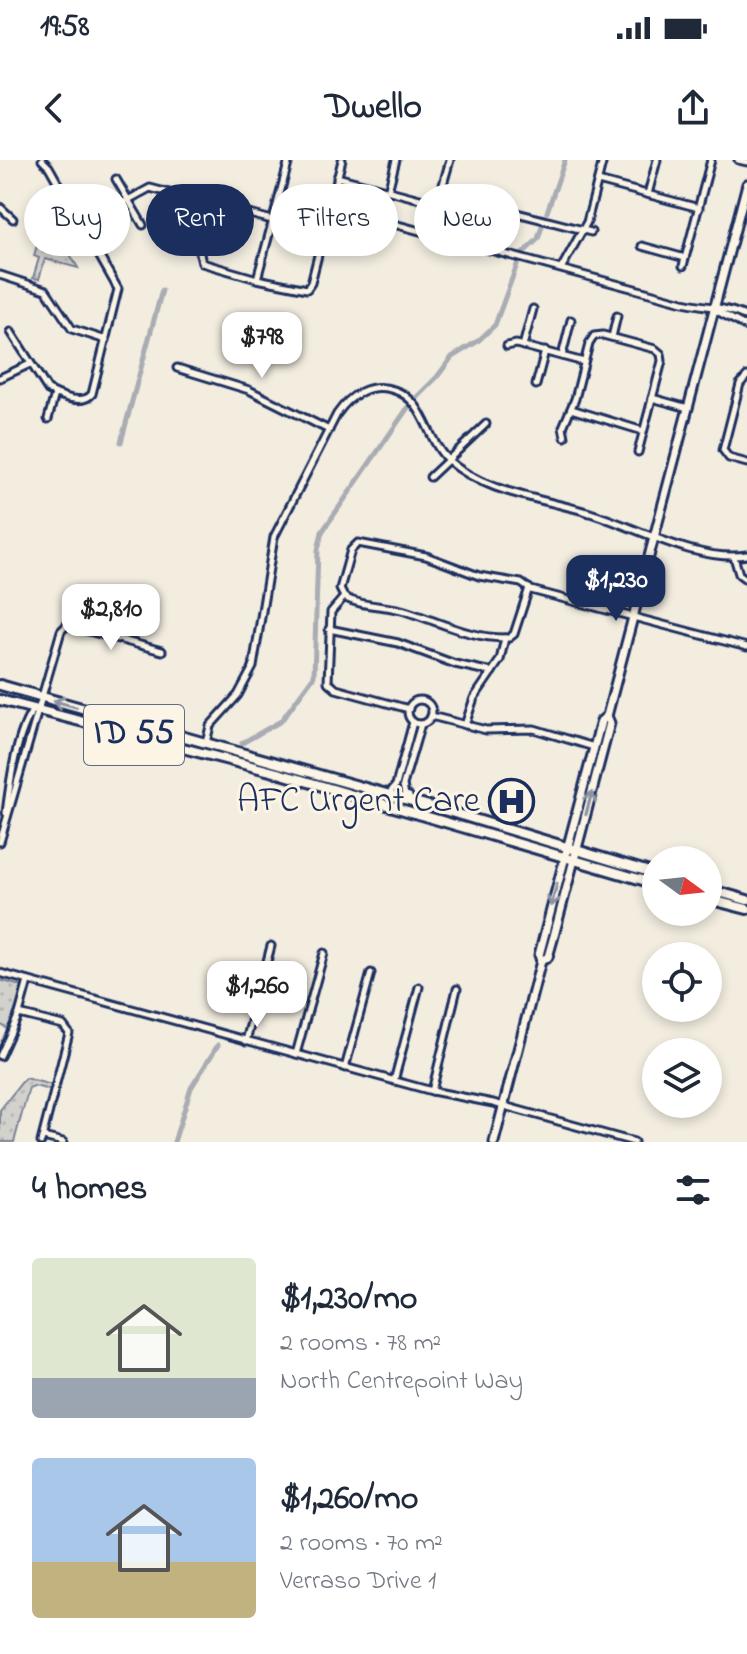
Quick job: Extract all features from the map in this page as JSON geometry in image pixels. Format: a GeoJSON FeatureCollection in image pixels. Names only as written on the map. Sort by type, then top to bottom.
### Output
{"type":"FeatureCollection","features":[{"type":"Feature","properties":{"kind":"highway","name":"ID 55"},"geometry":{"type":"LineString","coordinates":[[0,685],[454,813],[642,870]]}},
{"type":"Feature","properties":{"kind":"highway","name":"ID 55"},"geometry":{"type":"LineString","coordinates":[[0,700],[350,793],[642,880]]}},
{"type":"Feature","properties":{"kind":"highway"},"geometry":{"type":"LineString","coordinates":[[278,773],[284,770],[338,786],[346,783]]}},
{"type":"Feature","properties":{"kind":"highway"},"geometry":{"type":"LineString","coordinates":[[350,793],[353,789],[384,798],[387,795]]}},
{"type":"Feature","properties":{"kind":"highway"},"geometry":{"type":"LineString","coordinates":[[722,893],[747,900]]}},
{"type":"Feature","properties":{"kind":"highway"},"geometry":{"type":"LineString","coordinates":[[722,903],[747,909]]}},
{"type":"Feature","properties":{"kind":"main road"},"geometry":{"type":"LineString","coordinates":[[569,859],[567,847],[601,721],[607,716],[747,184]]}},
{"type":"Feature","properties":{"kind":"main road"},"geometry":{"type":"LineString","coordinates":[[494,1142],[541,961],[539,955],[569,859],[577,850],[610,723],[607,716]]}},
{"type":"Feature","properties":{"kind":"street"},"geometry":{"type":"LineString","coordinates":[[42,160],[59,184]]}},
{"type":"Feature","properties":{"kind":"street"},"geometry":{"type":"LineString","coordinates":[[282,184],[289,160]]}},
{"type":"Feature","properties":{"kind":"street"},"geometry":{"type":"LineString","coordinates":[[336,184],[342,160]]}},
{"type":"Feature","properties":{"kind":"street"},"geometry":{"type":"LineString","coordinates":[[390,184],[396,160]]}},
{"type":"Feature","properties":{"kind":"street"},"geometry":{"type":"LineString","coordinates":[[398,194],[431,202],[437,200],[450,160]]}},
{"type":"Feature","properties":{"kind":"street"},"geometry":{"type":"LineString","coordinates":[[562,267],[587,231],[603,160]]}},
{"type":"Feature","properties":{"kind":"street"},"geometry":{"type":"LineString","coordinates":[[648,194],[657,160]]}},
{"type":"Feature","properties":{"kind":"street"},"geometry":{"type":"LineString","coordinates":[[683,266],[711,160]]}},
{"type":"Feature","properties":{"kind":"street"},"geometry":{"type":"LineString","coordinates":[[738,160],[747,162]]}},
{"type":"Feature","properties":{"kind":"street"},"geometry":{"type":"LineString","coordinates":[[337,177],[362,184]]}},
{"type":"Feature","properties":{"kind":"street"},"geometry":{"type":"LineString","coordinates":[[116,179],[119,184]]}},
{"type":"Feature","properties":{"kind":"street"},"geometry":{"type":"LineString","coordinates":[[598,181],[699,208]]}},
{"type":"Feature","properties":{"kind":"street"},"geometry":{"type":"LineString","coordinates":[[130,204],[143,225]]}},
{"type":"Feature","properties":{"kind":"street"},"geometry":{"type":"LineString","coordinates":[[0,207],[13,219]]}},
{"type":"Feature","properties":{"kind":"street"},"geometry":{"type":"LineString","coordinates":[[520,213],[587,231]]}},
{"type":"Feature","properties":{"kind":"street"},"geometry":{"type":"LineString","coordinates":[[257,279],[270,228]]}},
{"type":"Feature","properties":{"kind":"street"},"geometry":{"type":"LineString","coordinates":[[642,246],[685,258]]}},
{"type":"Feature","properties":{"kind":"street"},"geometry":{"type":"LineString","coordinates":[[11,332],[42,384],[55,394],[82,401],[88,399],[92,394],[118,289],[99,256]]}},
{"type":"Feature","properties":{"kind":"street"},"geometry":{"type":"LineString","coordinates":[[201,256],[200,260],[206,265],[307,289],[318,256]]}},
{"type":"Feature","properties":{"kind":"street"},"geometry":{"type":"LineString","coordinates":[[511,256],[715,309],[747,327]]}},
{"type":"Feature","properties":{"kind":"street"},"geometry":{"type":"LineString","coordinates":[[0,275],[41,286],[50,294],[72,329],[106,340]]}},
{"type":"Feature","properties":{"kind":"street"},"geometry":{"type":"LineString","coordinates":[[715,309],[725,308],[747,317]]}},
{"type":"Feature","properties":{"kind":"street"},"geometry":{"type":"LineString","coordinates":[[523,346],[533,309]]}},
{"type":"Feature","properties":{"kind":"street"},"geometry":{"type":"LineString","coordinates":[[612,337],[617,316]]}},
{"type":"Feature","properties":{"kind":"street"},"geometry":{"type":"LineString","coordinates":[[562,356],[571,320]]}},
{"type":"Feature","properties":{"kind":"street"},"geometry":{"type":"LineString","coordinates":[[565,437],[563,427],[594,336],[612,337],[655,349],[661,354],[662,361],[638,452]]}},
{"type":"Feature","properties":{"kind":"street"},"geometry":{"type":"LineString","coordinates":[[507,346],[516,344],[584,362]]}},
{"type":"Feature","properties":{"kind":"street"},"geometry":{"type":"LineString","coordinates":[[536,385],[545,351]]}},
{"type":"Feature","properties":{"kind":"street"},"geometry":{"type":"LineString","coordinates":[[0,378],[30,364]]}},
{"type":"Feature","properties":{"kind":"street"},"geometry":{"type":"LineString","coordinates":[[177,368],[249,390],[329,430]]}},
{"type":"Feature","properties":{"kind":"street"},"geometry":{"type":"LineString","coordinates":[[746,377],[740,384],[723,448],[729,458],[747,463]]}},
{"type":"Feature","properties":{"kind":"street"},"geometry":{"type":"LineString","coordinates":[[206,744],[210,726],[238,695],[253,667],[274,537],[347,400],[364,390],[382,388],[397,391],[414,403],[438,448],[473,478],[592,513],[654,538],[734,557],[747,555]]}},
{"type":"Feature","properties":{"kind":"street"},"geometry":{"type":"LineString","coordinates":[[48,419],[55,394]]}},
{"type":"Feature","properties":{"kind":"street"},"geometry":{"type":"LineString","coordinates":[[652,398],[688,408]]}},
{"type":"Feature","properties":{"kind":"street"},"geometry":{"type":"LineString","coordinates":[[571,409],[643,431]]}},
{"type":"Feature","properties":{"kind":"street"},"geometry":{"type":"LineString","coordinates":[[430,477],[486,424]]}},
{"type":"Feature","properties":{"kind":"street"},"geometry":{"type":"LineString","coordinates":[[529,588],[514,634],[505,638],[463,632],[405,611],[352,601],[344,597],[340,589],[351,550],[356,543],[426,556],[479,576],[512,581],[633,618],[747,647]]}},
{"type":"Feature","properties":{"kind":"street"},"geometry":{"type":"LineString","coordinates":[[734,557],[739,574],[747,580]]}},
{"type":"Feature","properties":{"kind":"street"},"geometry":{"type":"LineString","coordinates":[[344,597],[333,606],[329,629],[327,669],[330,685],[409,709]]}},
{"type":"Feature","properties":{"kind":"street"},"geometry":{"type":"LineString","coordinates":[[0,842],[35,709],[61,631],[67,625],[162,651]]}},
{"type":"Feature","properties":{"kind":"street"},"geometry":{"type":"LineString","coordinates":[[329,629],[398,643],[455,664],[492,672]]}},
{"type":"Feature","properties":{"kind":"street"},"geometry":{"type":"LineString","coordinates":[[465,725],[474,698],[500,660],[505,638]]}},
{"type":"Feature","properties":{"kind":"street"},"geometry":{"type":"LineString","coordinates":[[387,795],[396,785],[413,722],[409,709],[412,704],[422,700],[430,706],[431,716],[421,724],[413,722]]}},
{"type":"Feature","properties":{"kind":"street"},"geometry":{"type":"LineString","coordinates":[[431,716],[486,730],[534,729],[594,747]]}},
{"type":"Feature","properties":{"kind":"street"},"geometry":{"type":"LineString","coordinates":[[421,724],[402,791],[405,795],[445,806],[454,813]]}},
{"type":"Feature","properties":{"kind":"street"},"geometry":{"type":"LineString","coordinates":[[246,1041],[271,946]]}},
{"type":"Feature","properties":{"kind":"street"},"geometry":{"type":"LineString","coordinates":[[296,1054],[324,953]]}},
{"type":"Feature","properties":{"kind":"street"},"geometry":{"type":"LineString","coordinates":[[0,973],[345,1068],[504,1106],[634,1142]]}},
{"type":"Feature","properties":{"kind":"street"},"geometry":{"type":"LineString","coordinates":[[345,1068],[371,973]]}},
{"type":"Feature","properties":{"kind":"street"},"geometry":{"type":"LineString","coordinates":[[0,1056],[19,1014],[28,981]]}},
{"type":"Feature","properties":{"kind":"street"},"geometry":{"type":"LineString","coordinates":[[394,1081],[419,987]]}},
{"type":"Feature","properties":{"kind":"street"},"geometry":{"type":"LineString","coordinates":[[432,1091],[457,989]]}},
{"type":"Feature","properties":{"kind":"street"},"geometry":{"type":"LineString","coordinates":[[19,1014],[63,1025],[68,1030],[70,1036],[42,1139],[63,1142]]}},
{"type":"Feature","properties":{"kind":"shaded area"},"geometry":{"type":"Polygon","coordinates":[[[34,256],[71,256],[78,268],[45,259],[39,279],[33,278],[39,258],[34,256]]]}},
{"type":"Feature","properties":{"kind":"shaded area"},"geometry":{"type":"Polygon","coordinates":[[[0,980],[24,987],[8,1029],[0,1024],[0,980]]]}},
{"type":"Feature","properties":{"kind":"shaded area"},"geometry":{"type":"Polygon","coordinates":[[[25,1078],[52,1085],[51,1090],[34,1086],[29,1088],[14,1142],[0,1142],[0,1110],[25,1078]]]}},
{"type":"Feature","properties":{"kind":"waterway"},"geometry":{"type":"LineString","coordinates":[[547,212],[565,160]]}},
{"type":"Feature","properties":{"kind":"waterway"},"geometry":{"type":"LineString","coordinates":[[521,255],[538,239],[542,226]]}},
{"type":"Feature","properties":{"kind":"waterway"},"geometry":{"type":"LineString","coordinates":[[417,397],[452,357],[478,341],[495,325],[518,262]]}},
{"type":"Feature","properties":{"kind":"waterway"},"geometry":{"type":"LineString","coordinates":[[121,442],[162,290]]}},
{"type":"Feature","properties":{"kind":"waterway"},"geometry":{"type":"LineString","coordinates":[[242,743],[281,721],[314,676],[318,550],[322,532],[409,406]]}},
{"type":"Feature","properties":{"kind":"waterway"},"geometry":{"type":"LineString","coordinates":[[174,1142],[191,1088],[218,1045]]}},
{"type":"Feature","properties":{"kind":"place","name":"AFC Urgent Care"},"geometry":{"type":"Point","coordinates":[511,802]}}]}
